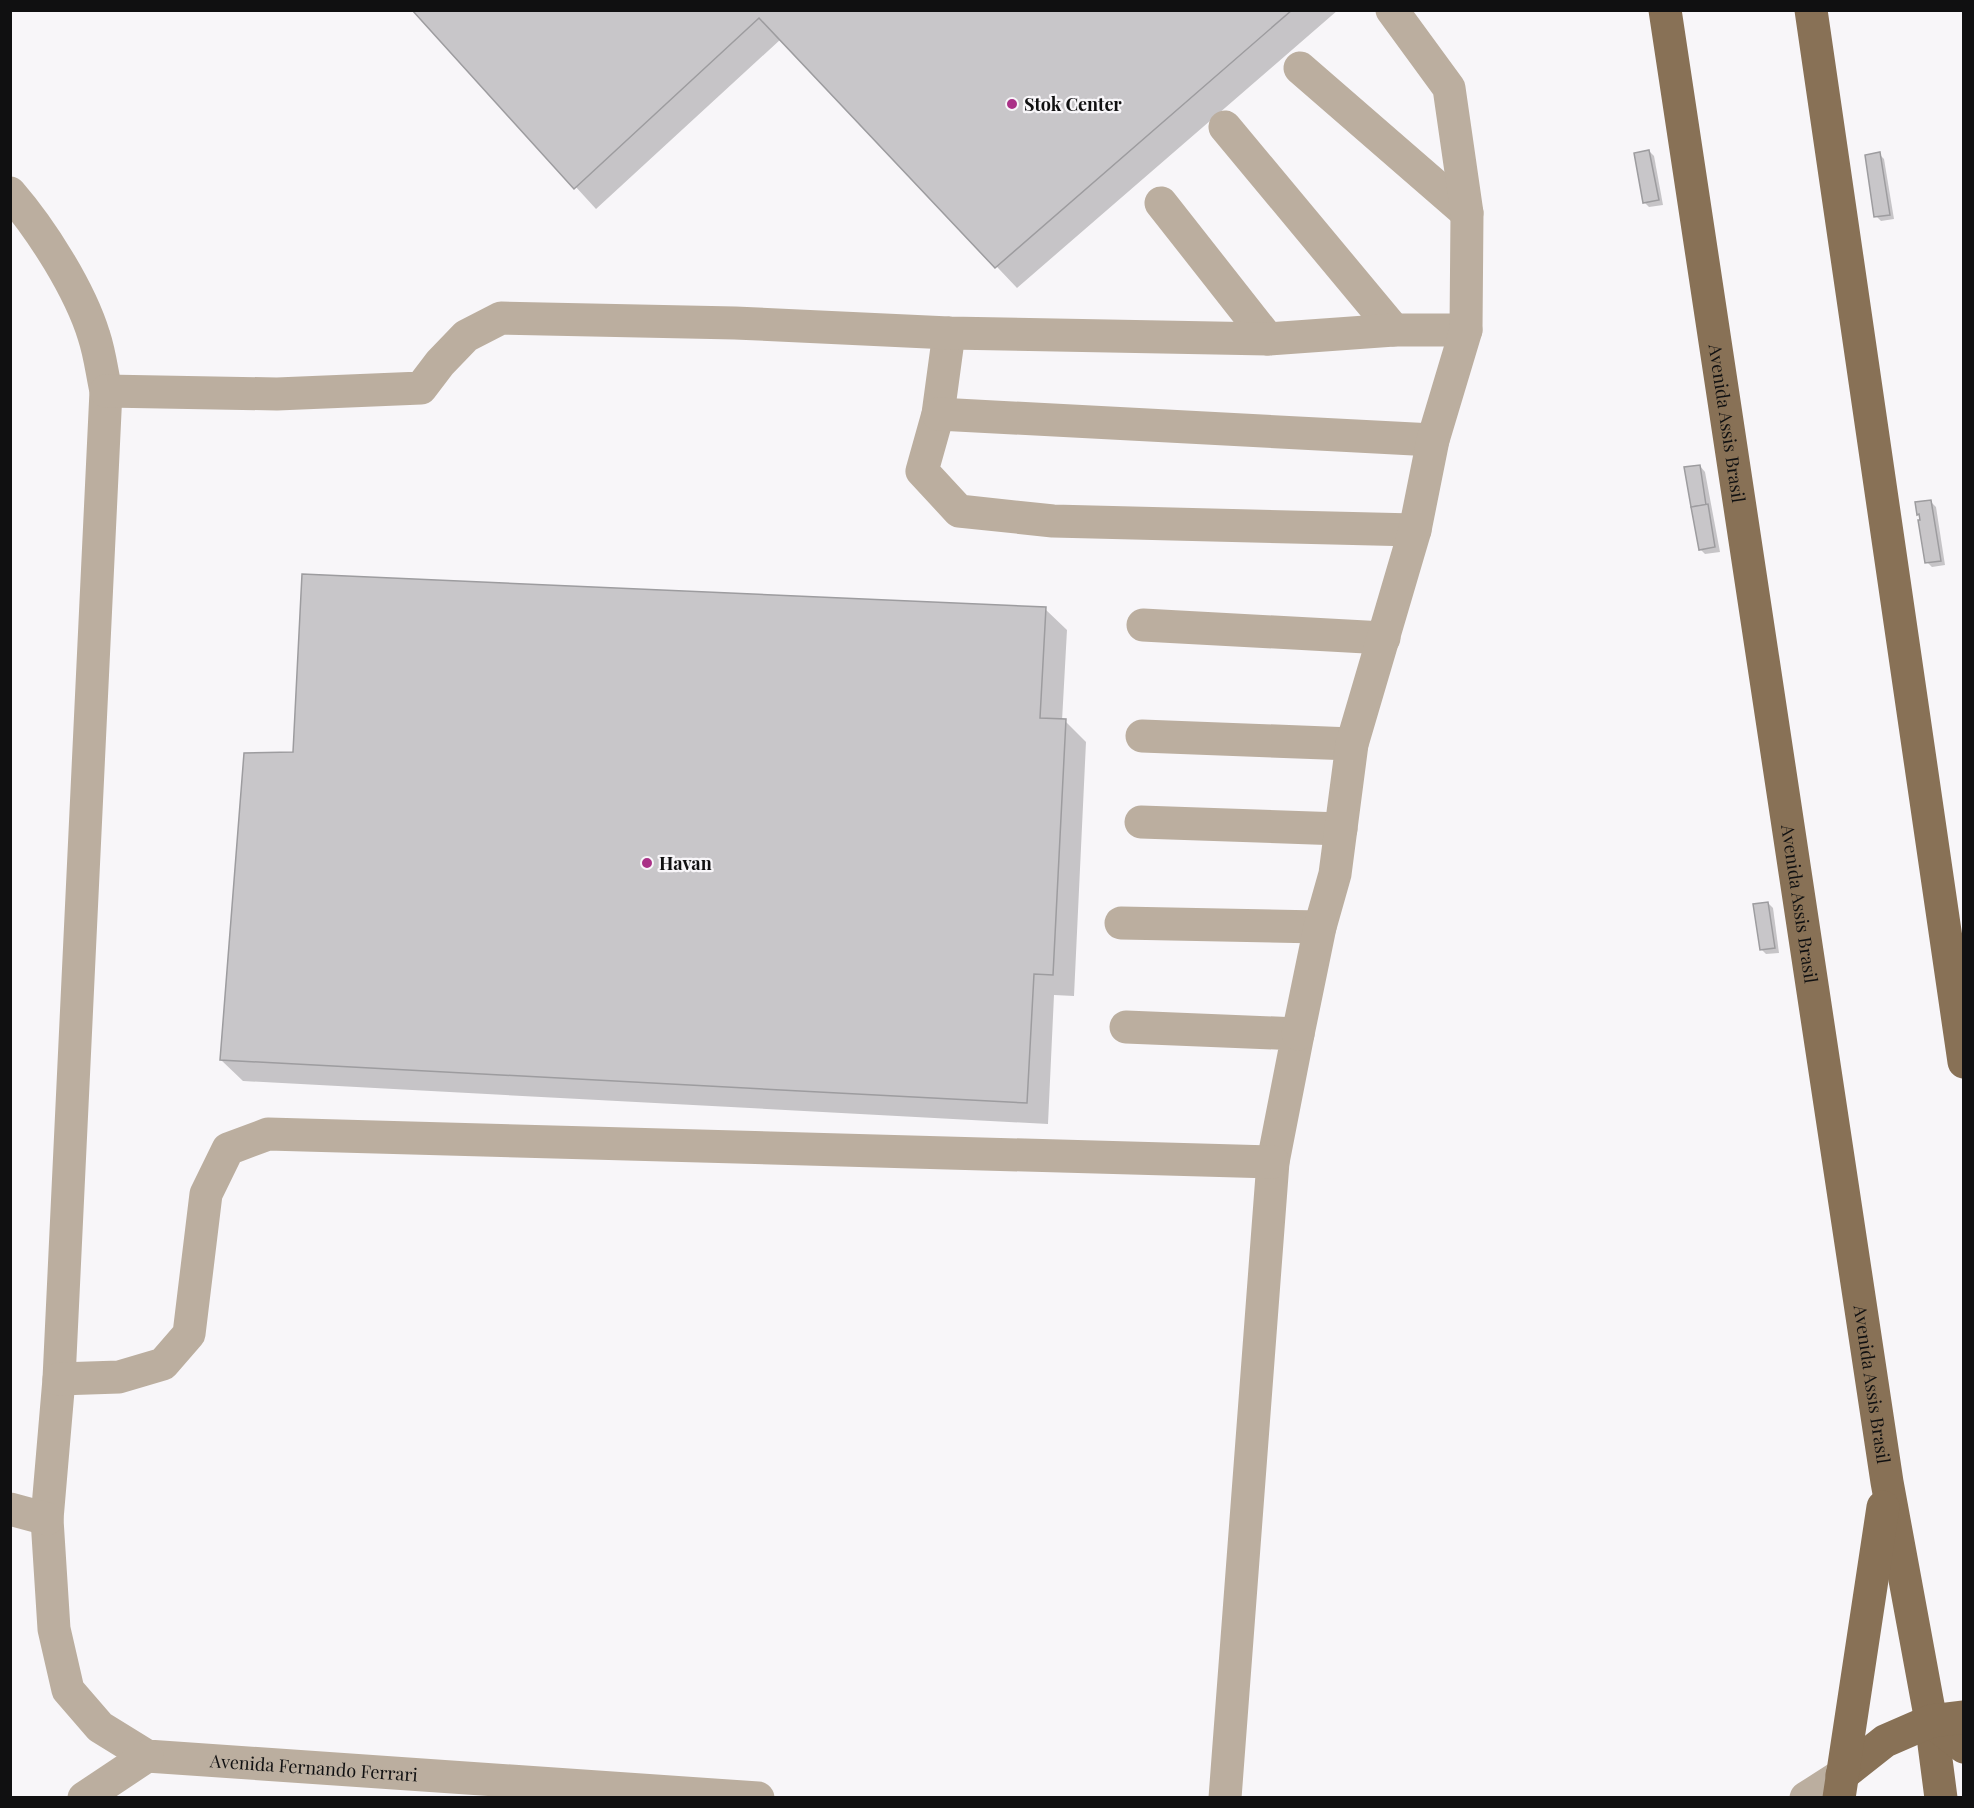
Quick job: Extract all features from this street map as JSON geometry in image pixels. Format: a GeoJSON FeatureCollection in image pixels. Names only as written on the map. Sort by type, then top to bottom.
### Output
{"type":"FeatureCollection","features":[{"type":"Feature","properties":{"kind":"main road","name":"Avenida Assis Brasil"},"geometry":{"type":"LineString","coordinates":[[1665,10],[1887,1482],[1931,1721],[1941,1797]]}},
{"type":"Feature","properties":{"kind":"main road"},"geometry":{"type":"LineString","coordinates":[[1812,10],[1964,1062]]}},
{"type":"Feature","properties":{"kind":"main road"},"geometry":{"type":"LineString","coordinates":[[1840,1786],[1887,1482]]}},
{"type":"Feature","properties":{"kind":"main road"},"geometry":{"type":"LineString","coordinates":[[1840,1786],[1885,1741],[1931,1721],[1964,1717]]}},
{"type":"Feature","properties":{"kind":"main road"},"geometry":{"type":"LineString","coordinates":[[1931,1721],[1964,1747]]}},
{"type":"Feature","properties":{"kind":"street"},"geometry":{"type":"LineString","coordinates":[[1225,1797],[1273,1162],[1320,927],[1335,874],[1352,744],[1415,530],[1433,440],[1466,330],[1467,213],[1449,88],[1392,10]]}},
{"type":"Feature","properties":{"kind":"street"},"geometry":{"type":"LineString","coordinates":[[1300,68],[1467,213]]}},
{"type":"Feature","properties":{"kind":"street"},"geometry":{"type":"LineString","coordinates":[[1225,128],[1394,330]]}},
{"type":"Feature","properties":{"kind":"street","name":"Avenida Fernando Ferrari"},"geometry":{"type":"LineString","coordinates":[[10,193],[27,213],[77,292],[94,336],[105,391],[59,1379],[48,1519],[54,1629],[68,1690],[100,1727],[147,1756],[758,1797]]}},
{"type":"Feature","properties":{"kind":"street"},"geometry":{"type":"LineString","coordinates":[[1161,202],[1268,339]]}},
{"type":"Feature","properties":{"kind":"street"},"geometry":{"type":"LineString","coordinates":[[105,391],[277,394],[421,388],[440,363],[466,336],[501,318],[735,323],[949,333],[1268,339],[1394,330],[1466,330]]}},
{"type":"Feature","properties":{"kind":"street"},"geometry":{"type":"LineString","coordinates":[[949,333],[938,414],[922,471],[959,511],[1053,521],[1415,530]]}},
{"type":"Feature","properties":{"kind":"street"},"geometry":{"type":"LineString","coordinates":[[938,414],[1433,440]]}},
{"type":"Feature","properties":{"kind":"street"},"geometry":{"type":"LineString","coordinates":[[1143,625],[1384,638]]}},
{"type":"Feature","properties":{"kind":"street"},"geometry":{"type":"LineString","coordinates":[[1142,736],[1352,744]]}},
{"type":"Feature","properties":{"kind":"street"},"geometry":{"type":"LineString","coordinates":[[1141,822],[1341,828]]}},
{"type":"Feature","properties":{"kind":"street"},"geometry":{"type":"LineString","coordinates":[[1121,923],[1320,927]]}},
{"type":"Feature","properties":{"kind":"street"},"geometry":{"type":"LineString","coordinates":[[1126,1027],[1298,1034]]}},
{"type":"Feature","properties":{"kind":"street"},"geometry":{"type":"LineString","coordinates":[[59,1379],[119,1377],[163,1364],[189,1334],[206,1194],[228,1149],[267,1134],[1273,1162]]}},
{"type":"Feature","properties":{"kind":"street"},"geometry":{"type":"LineString","coordinates":[[10,1509],[48,1519]]}},
{"type":"Feature","properties":{"kind":"street"},"geometry":{"type":"LineString","coordinates":[[84,1797],[147,1756]]}},
{"type":"Feature","properties":{"kind":"street"},"geometry":{"type":"LineString","coordinates":[[1806,1797],[1840,1786]]}},
{"type":"Feature","properties":{"kind":"building","name":"Stok Center"},"geometry":{"type":"Polygon","coordinates":[[[412,10],[1292,10],[995,268],[759,18],[574,189],[412,10]]]}},
{"type":"Feature","properties":{"kind":"building"},"geometry":{"type":"Polygon","coordinates":[[[1649,150],[1659,200],[1643,203],[1634,153],[1649,150]]]}},
{"type":"Feature","properties":{"kind":"building"},"geometry":{"type":"Polygon","coordinates":[[[1880,152],[1890,215],[1874,217],[1865,155],[1880,152]]]}},
{"type":"Feature","properties":{"kind":"building"},"geometry":{"type":"Polygon","coordinates":[[[1700,465],[1706,505],[1691,507],[1684,467],[1700,465]]]}},
{"type":"Feature","properties":{"kind":"building"},"geometry":{"type":"Polygon","coordinates":[[[1931,500],[1941,561],[1925,563],[1918,520],[1920,520],[1915,502],[1931,500]]]}},
{"type":"Feature","properties":{"kind":"building"},"geometry":{"type":"Polygon","coordinates":[[[1708,504],[1715,547],[1699,550],[1691,507],[1708,504]]]}},
{"type":"Feature","properties":{"kind":"building","name":"Havan"},"geometry":{"type":"Polygon","coordinates":[[[302,574],[1046,607],[1040,718],[1066,719],[1053,975],[1034,974],[1027,1103],[220,1060],[244,753],[293,752],[302,574]]]}},
{"type":"Feature","properties":{"kind":"building"},"geometry":{"type":"Polygon","coordinates":[[[1768,902],[1775,948],[1760,950],[1753,904],[1768,902]]]}},
{"type":"Feature","properties":{"kind":"place","name":"Stok Center"},"geometry":{"type":"Point","coordinates":[1012,104]}},
{"type":"Feature","properties":{"kind":"place","name":"Havan"},"geometry":{"type":"Point","coordinates":[647,863]}}]}
